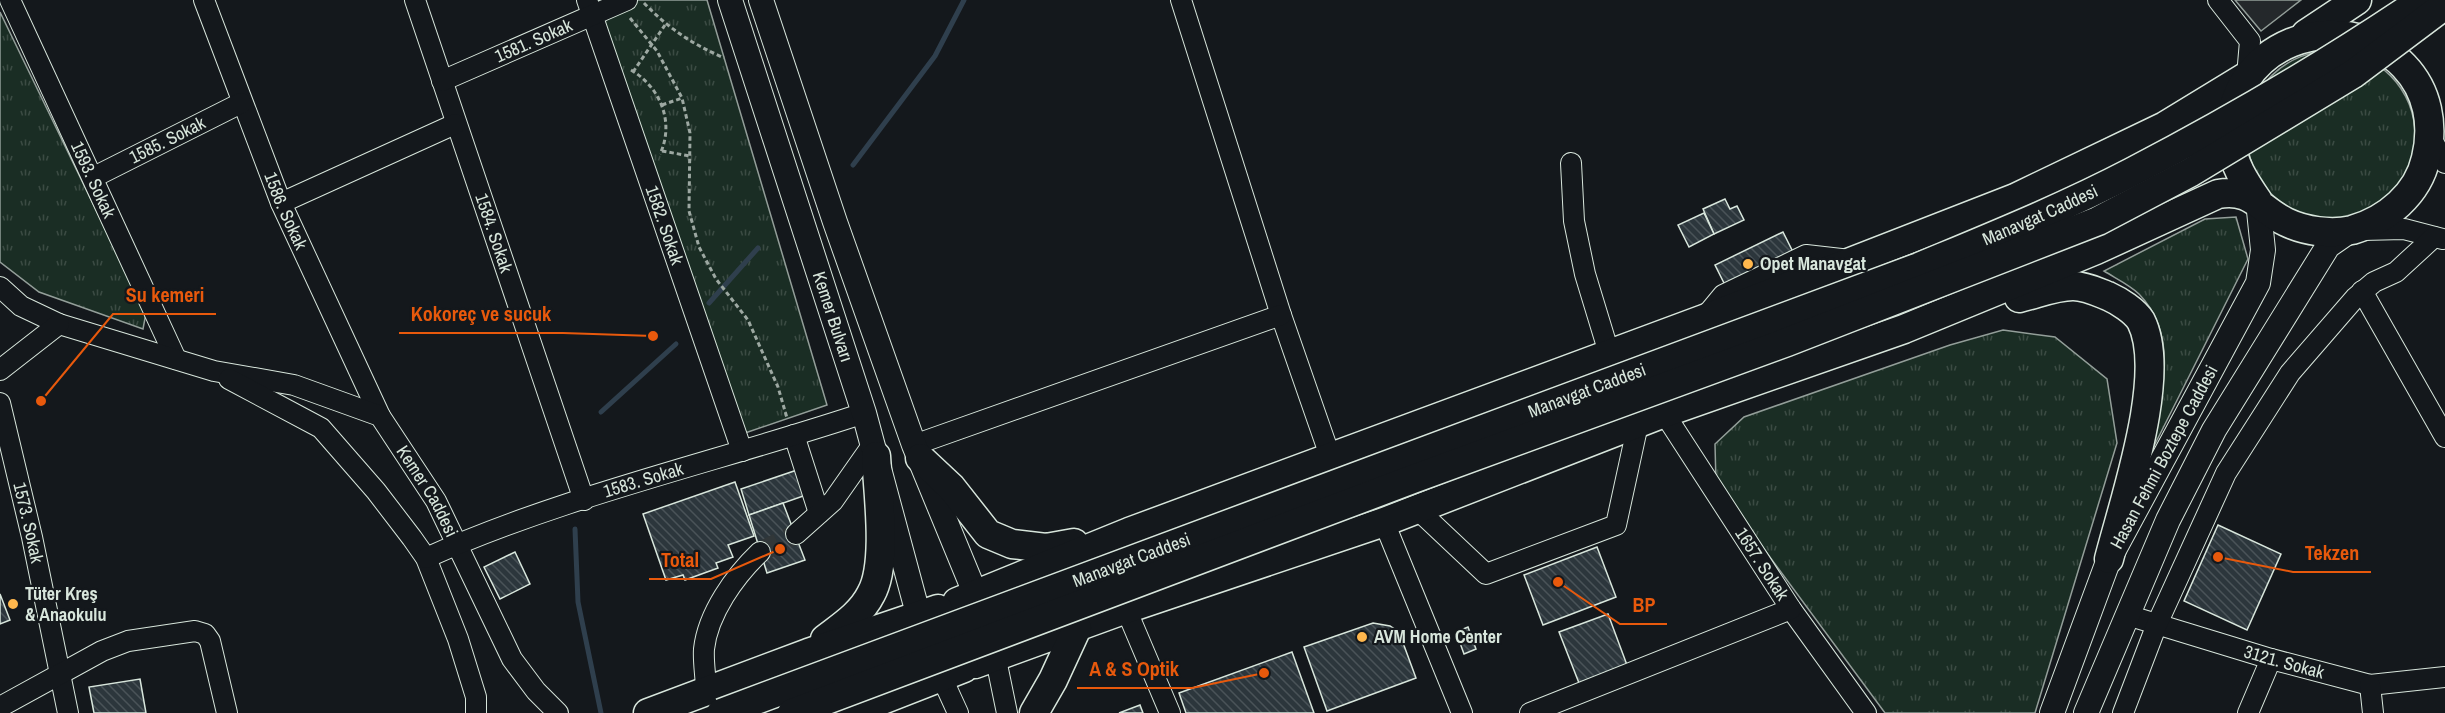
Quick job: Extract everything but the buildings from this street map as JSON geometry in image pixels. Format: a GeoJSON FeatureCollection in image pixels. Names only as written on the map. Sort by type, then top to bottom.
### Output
{"type":"FeatureCollection","features":[{"type":"Feature","properties":{"kind":"highway"},"geometry":{"type":"LineString","coordinates":[[917,452],[951,487],[988,534],[1012,544],[1046,548],[1130,532],[1704,319],[2015,198],[2165,126],[2247,76],[2270,52],[2302,37],[2357,0]]}},
{"type":"Feature","properties":{"kind":"highway"},"geometry":{"type":"LineString","coordinates":[[2424,0],[2445,24]]}},
{"type":"Feature","properties":{"kind":"highway","name":"Manavgat Caddesi"},"geometry":{"type":"LineString","coordinates":[[714,702],[1919,267],[2026,223],[2131,173],[2292,84],[2424,0]]}},
{"type":"Feature","properties":{"kind":"highway","name":"Manavgat Caddesi"},"geometry":{"type":"LineString","coordinates":[[792,713],[1402,483],[1786,342],[2098,221],[2191,172],[2353,74],[2445,5]]}},
{"type":"Feature","properties":{"kind":"highway"},"geometry":{"type":"LineString","coordinates":[[2302,37],[2332,31],[2364,37],[2392,52],[2414,76],[2419,86],[2427,106],[2431,138]]}},
{"type":"Feature","properties":{"kind":"highway"},"geometry":{"type":"LineString","coordinates":[[2247,76],[2233,107],[2231,141],[2239,173],[2258,201]]}},
{"type":"Feature","properties":{"kind":"highway"},"geometry":{"type":"LineString","coordinates":[[808,653],[958,635],[1077,628],[1126,609],[1384,522],[1664,413],[1904,329],[2096,250],[2218,194],[2234,191],[2258,201],[2285,222],[2317,232],[2351,230],[2382,218],[2407,198],[2423,170],[2431,138],[2445,100]]}},
{"type":"Feature","properties":{"kind":"highway"},"geometry":{"type":"LineString","coordinates":[[1904,329],[2057,288],[2075,286],[2117,300],[2139,318],[2147,336],[2151,357],[2148,402],[2109,559]]}},
{"type":"Feature","properties":{"kind":"highway"},"geometry":{"type":"LineString","coordinates":[[648,713],[714,702],[808,653],[856,615],[872,594],[880,567],[875,450]]}},
{"type":"Feature","properties":{"kind":"highway"},"geometry":{"type":"LineString","coordinates":[[849,713],[958,635],[1130,532]]}},
{"type":"Feature","properties":{"kind":"highway"},"geometry":{"type":"LineString","coordinates":[[1034,713],[1053,680],[1077,628]]}},
{"type":"Feature","properties":{"kind":"main road","name":"Kemer Bulvarı"},"geometry":{"type":"LineString","coordinates":[[730,0],[875,450],[958,635]]}},
{"type":"Feature","properties":{"kind":"main road","name":"Kemer Bulvarı"},"geometry":{"type":"LineString","coordinates":[[761,0],[834,222],[917,452],[958,635]]}},
{"type":"Feature","properties":{"kind":"main road","name":"Hasan Fehmi Boztepe Caddesi"},"geometry":{"type":"LineString","coordinates":[[2052,713],[2109,559],[2258,283],[2263,250],[2258,201]]}},
{"type":"Feature","properties":{"kind":"main road","name":"Hasan Fehmi Boztepe Caddesi"},"geometry":{"type":"LineString","coordinates":[[2086,713],[2168,520],[2214,430],[2328,246],[2351,230]]}},
{"type":"Feature","properties":{"kind":"street","name":"1593. Sokak"},"geometry":{"type":"LineString","coordinates":[[10,0],[94,177],[176,359]]}},
{"type":"Feature","properties":{"kind":"street","name":"1586. Sokak"},"geometry":{"type":"LineString","coordinates":[[204,0],[241,103],[281,203],[380,416]]}},
{"type":"Feature","properties":{"kind":"street","name":"1584. Sokak"},"geometry":{"type":"LineString","coordinates":[[415,0],[584,500]]}},
{"type":"Feature","properties":{"kind":"street"},"geometry":{"type":"LineString","coordinates":[[1181,0],[1281,315],[1330,456]]}},
{"type":"Feature","properties":{"kind":"street"},"geometry":{"type":"LineString","coordinates":[[2218,0],[2250,41],[2247,76]]}},
{"type":"Feature","properties":{"kind":"street","name":"1581. Sokak"},"geometry":{"type":"LineString","coordinates":[[442,81],[589,7],[621,2]]}},
{"type":"Feature","properties":{"kind":"street","name":"1582. Sokak"},"geometry":{"type":"LineString","coordinates":[[589,7],[742,451]]}},
{"type":"Feature","properties":{"kind":"street","name":"1585. Sokak"},"geometry":{"type":"LineString","coordinates":[[94,177],[241,103]]}},
{"type":"Feature","properties":{"kind":"street"},"geometry":{"type":"LineString","coordinates":[[281,203],[456,124]]}},
{"type":"Feature","properties":{"kind":"street"},"geometry":{"type":"LineString","coordinates":[[2431,138],[2445,163]]}},
{"type":"Feature","properties":{"kind":"street"},"geometry":{"type":"LineString","coordinates":[[1571,163],[1574,221],[1609,353]]}},
{"type":"Feature","properties":{"kind":"street"},"geometry":{"type":"LineString","coordinates":[[2351,230],[2404,230],[2440,238]]}},
{"type":"Feature","properties":{"kind":"street"},"geometry":{"type":"LineString","coordinates":[[2123,713],[2157,624],[2226,473],[2290,374],[2362,291],[2374,282],[2396,272],[2440,238]]}},
{"type":"Feature","properties":{"kind":"street","name":"Kemer Caddesi"},"geometry":{"type":"LineString","coordinates":[[0,287],[21,306],[59,324],[214,371],[294,385],[380,416],[436,501],[512,659],[536,691],[558,713]]}},
{"type":"Feature","properties":{"kind":"street"},"geometry":{"type":"LineString","coordinates":[[2362,291],[2445,437]]}},
{"type":"Feature","properties":{"kind":"street"},"geometry":{"type":"LineString","coordinates":[[917,452],[1281,315]]}},
{"type":"Feature","properties":{"kind":"street"},"geometry":{"type":"LineString","coordinates":[[0,370],[59,324]]}},
{"type":"Feature","properties":{"kind":"street","name":"Kemer Caddesi"},"geometry":{"type":"LineString","coordinates":[[214,371],[321,428],[376,491],[426,558],[458,639],[476,697],[476,713]]}},
{"type":"Feature","properties":{"kind":"street","name":"1573. Sokak"},"geometry":{"type":"LineString","coordinates":[[0,403],[68,713]]}},
{"type":"Feature","properties":{"kind":"street","name":"1583. Sokak"},"geometry":{"type":"LineString","coordinates":[[426,558],[457,544],[584,500],[864,413]]}},
{"type":"Feature","properties":{"kind":"street","name":"1657. Sokak"},"geometry":{"type":"LineString","coordinates":[[1664,413],[1791,609],[1866,713]]}},
{"type":"Feature","properties":{"kind":"street"},"geometry":{"type":"LineString","coordinates":[[1417,509],[1486,574],[1616,525],[1638,424]]}},
{"type":"Feature","properties":{"kind":"street"},"geometry":{"type":"LineString","coordinates":[[794,435],[819,513]]}},
{"type":"Feature","properties":{"kind":"street"},"geometry":{"type":"LineString","coordinates":[[796,534],[833,501],[875,450]]}},
{"type":"Feature","properties":{"kind":"street"},"geometry":{"type":"LineString","coordinates":[[1384,522],[1462,713]]}},
{"type":"Feature","properties":{"kind":"street"},"geometry":{"type":"LineString","coordinates":[[714,702],[704,649],[713,616],[747,565],[760,552]]}},
{"type":"Feature","properties":{"kind":"street"},"geometry":{"type":"LineString","coordinates":[[1126,609],[1170,713]]}},
{"type":"Feature","properties":{"kind":"street"},"geometry":{"type":"LineString","coordinates":[[1530,713],[1791,609]]}},
{"type":"Feature","properties":{"kind":"street","name":"3121. Sokak"},"geometry":{"type":"LineString","coordinates":[[2127,615],[2271,659],[2370,684],[2445,677]]}},
{"type":"Feature","properties":{"kind":"street"},"geometry":{"type":"LineString","coordinates":[[0,707],[102,651],[128,642],[195,631],[205,634],[210,641],[226,713]]}},
{"type":"Feature","properties":{"kind":"street"},"geometry":{"type":"LineString","coordinates":[[958,635],[958,713]]}},
{"type":"Feature","properties":{"kind":"street"},"geometry":{"type":"LineString","coordinates":[[958,635],[1007,713]]}},
{"type":"Feature","properties":{"kind":"street"},"geometry":{"type":"LineString","coordinates":[[2248,713],[2271,659]]}},
{"type":"Feature","properties":{"kind":"street"},"geometry":{"type":"LineString","coordinates":[[2370,684],[2373,713]]}},
{"type":"Feature","properties":{"kind":"path"},"geometry":{"type":"LineString","coordinates":[[640,0],[665,25],[694,44],[724,58]]}},
{"type":"Feature","properties":{"kind":"path"},"geometry":{"type":"LineString","coordinates":[[621,2],[652,44],[681,98],[690,133],[689,211],[699,247],[718,281],[729,294]]}},
{"type":"Feature","properties":{"kind":"path"},"geometry":{"type":"LineString","coordinates":[[633,72],[665,25]]}},
{"type":"Feature","properties":{"kind":"path"},"geometry":{"type":"LineString","coordinates":[[626,68],[655,92],[662,105],[666,129],[662,151],[658,159]]}},
{"type":"Feature","properties":{"kind":"path"},"geometry":{"type":"LineString","coordinates":[[662,105],[681,98]]}},
{"type":"Feature","properties":{"kind":"path"},"geometry":{"type":"LineString","coordinates":[[662,151],[690,156]]}},
{"type":"Feature","properties":{"kind":"green space"},"geometry":{"type":"Polygon","coordinates":[[[596,0],[707,0],[827,405],[745,433],[596,0]]]}},
{"type":"Feature","properties":{"kind":"green space"},"geometry":{"type":"Polygon","coordinates":[[[0,12],[146,313],[143,329],[39,292],[0,262],[0,12]]]}},
{"type":"Feature","properties":{"kind":"green space"},"geometry":{"type":"Polygon","coordinates":[[[2331,51],[2363,58],[2378,65],[2390,76],[2401,88],[2408,103],[2415,135],[2408,167],[2401,182],[2390,194],[2378,205],[2363,212],[2331,219],[2299,212],[2284,205],[2272,194],[2261,182],[2254,167],[2247,135],[2254,103],[2261,88],[2272,76],[2284,65],[2299,58],[2331,51]]]}},
{"type":"Feature","properties":{"kind":"green space"},"geometry":{"type":"Polygon","coordinates":[[[2236,217],[2248,259],[2147,460],[2164,374],[2164,352],[2160,331],[2152,312],[2139,294],[2104,271],[2205,219],[2236,217]]]}},
{"type":"Feature","properties":{"kind":"green space"},"geometry":{"type":"Polygon","coordinates":[[[2003,330],[2055,337],[2107,379],[2117,443],[2035,713],[1885,713],[1716,484],[1715,444],[1744,417],[1950,345],[2003,330]]]}},
{"type":"Feature","properties":{"kind":"shaded area"},"geometry":{"type":"Polygon","coordinates":[[[2235,0],[2301,0],[2261,31],[2235,0]]]}},
{"type":"Feature","properties":{"kind":"waterway"},"geometry":{"type":"LineString","coordinates":[[853,165],[935,56],[964,0]]}},
{"type":"Feature","properties":{"kind":"waterway"},"geometry":{"type":"LineString","coordinates":[[709,303],[758,248]]}},
{"type":"Feature","properties":{"kind":"waterway"},"geometry":{"type":"LineString","coordinates":[[601,412],[676,344]]}},
{"type":"Feature","properties":{"kind":"waterway"},"geometry":{"type":"LineString","coordinates":[[575,529],[578,602],[601,713]]}},
{"type":"Feature","properties":{"kind":"tunnel"},"geometry":{"type":"LineString","coordinates":[[760,552],[796,534]]}},
{"type":"Feature","properties":{"kind":"place","name":"Opet Manavgat"},"geometry":{"type":"Point","coordinates":[1748,264]}},
{"type":"Feature","properties":{"kind":"place","name":"Kokoreç ve sucuk"},"geometry":{"type":"Point","coordinates":[653,336]}},
{"type":"Feature","properties":{"kind":"place","name":"Su kemeri"},"geometry":{"type":"Point","coordinates":[41,401]}},
{"type":"Feature","properties":{"kind":"place","name":"Total"},"geometry":{"type":"Point","coordinates":[780,549]}},
{"type":"Feature","properties":{"kind":"place","name":"Tekzen"},"geometry":{"type":"Point","coordinates":[2218,557]}},
{"type":"Feature","properties":{"kind":"place","name":"BP"},"geometry":{"type":"Point","coordinates":[1558,582]}},
{"type":"Feature","properties":{"kind":"place","name":"Tüter Kreş & Anaokulu"},"geometry":{"type":"Point","coordinates":[13,604]}},
{"type":"Feature","properties":{"kind":"place","name":"AVM Home Center"},"geometry":{"type":"Point","coordinates":[1362,637]}},
{"type":"Feature","properties":{"kind":"place","name":"A & S Optik"},"geometry":{"type":"Point","coordinates":[1264,673]}}]}
